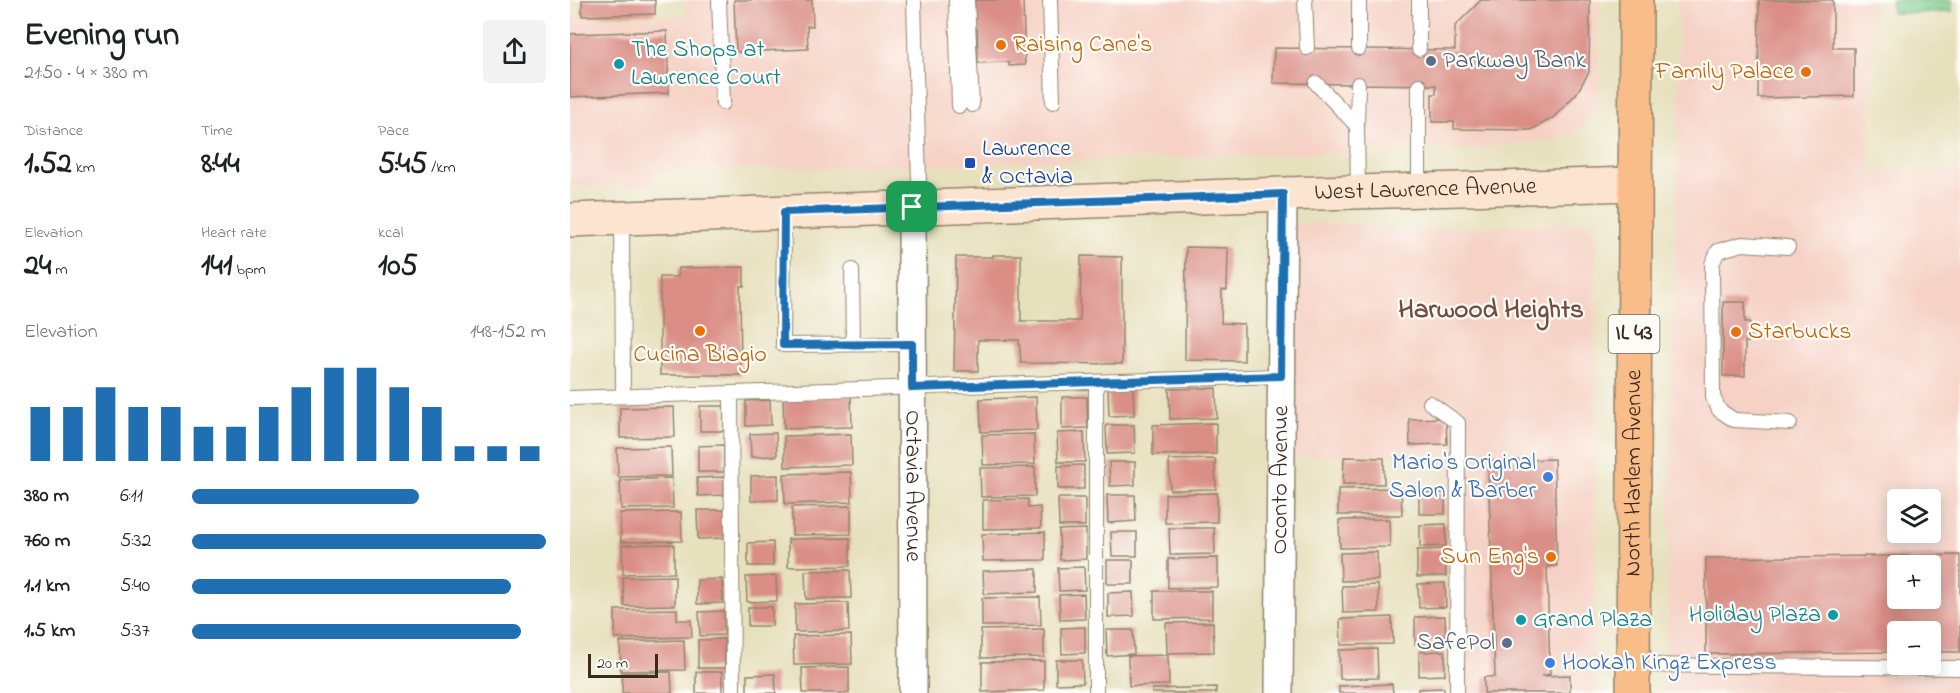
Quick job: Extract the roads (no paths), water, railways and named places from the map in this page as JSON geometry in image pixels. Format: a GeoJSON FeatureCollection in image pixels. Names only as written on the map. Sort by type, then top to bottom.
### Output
{"type":"FeatureCollection","features":[{"type":"Feature","properties":{"kind":"main road","name":"North Harlem Avenue"},"geometry":{"type":"LineString","coordinates":[[1633,679],[1636,0]]}},
{"type":"Feature","properties":{"kind":"main road","name":"West Lawrence Avenue"},"geometry":{"type":"LineString","coordinates":[[570,220],[1283,194],[1635,184]]}},
{"type":"Feature","properties":{"kind":"street","name":"Oconto Avenue"},"geometry":{"type":"LineString","coordinates":[[1279,693],[1283,194]]}},
{"type":"Feature","properties":{"kind":"street","name":"Octavia Avenue"},"geometry":{"type":"LineString","coordinates":[[912,207],[913,693]]}},
{"type":"Feature","properties":{"kind":"lane"},"geometry":{"type":"LineString","coordinates":[[719,0],[723,103]]}},
{"type":"Feature","properties":{"kind":"lane"},"geometry":{"type":"LineString","coordinates":[[912,207],[919,183],[914,0]]}},
{"type":"Feature","properties":{"kind":"lane"},"geometry":{"type":"LineString","coordinates":[[956,0],[965,105],[967,0]]}},
{"type":"Feature","properties":{"kind":"lane"},"geometry":{"type":"LineString","coordinates":[[1050,0],[1053,102]]}},
{"type":"Feature","properties":{"kind":"lane"},"geometry":{"type":"LineString","coordinates":[[1305,0],[1307,48]]}},
{"type":"Feature","properties":{"kind":"lane"},"geometry":{"type":"LineString","coordinates":[[1359,0],[1359,48]]}},
{"type":"Feature","properties":{"kind":"lane"},"geometry":{"type":"LineString","coordinates":[[1419,0],[1419,49]]}},
{"type":"Feature","properties":{"kind":"lane"},"geometry":{"type":"LineString","coordinates":[[1316,83],[1357,126]]}},
{"type":"Feature","properties":{"kind":"lane"},"geometry":{"type":"LineString","coordinates":[[1358,84],[1358,192]]}},
{"type":"Feature","properties":{"kind":"lane"},"geometry":{"type":"LineString","coordinates":[[1419,85],[1419,190]]}},
{"type":"Feature","properties":{"kind":"lane"},"geometry":{"type":"LineString","coordinates":[[784,212],[783,345],[912,344]]}},
{"type":"Feature","properties":{"kind":"lane"},"geometry":{"type":"LineString","coordinates":[[622,218],[623,396]]}},
{"type":"Feature","properties":{"kind":"lane"},"geometry":{"type":"LineString","coordinates":[[1788,248],[1742,244],[1718,251],[1712,264],[1713,397],[1719,410],[1734,420],[1790,423]]}},
{"type":"Feature","properties":{"kind":"lane"},"geometry":{"type":"LineString","coordinates":[[852,270],[853,344]]}},
{"type":"Feature","properties":{"kind":"lane"},"geometry":{"type":"LineString","coordinates":[[570,398],[1281,376]]}},
{"type":"Feature","properties":{"kind":"lane"},"geometry":{"type":"LineString","coordinates":[[1096,382],[1096,693]]}},
{"type":"Feature","properties":{"kind":"lane"},"geometry":{"type":"LineString","coordinates":[[731,393],[733,693]]}},
{"type":"Feature","properties":{"kind":"lane"},"geometry":{"type":"LineString","coordinates":[[1430,403],[1458,423],[1457,693]]}},
{"type":"Feature","properties":{"kind":"lane"},"geometry":{"type":"LineString","coordinates":[[1633,679],[1960,668]]}},
{"type":"Feature","properties":{"kind":"place","name":"Raising Cane's"},"geometry":{"type":"Point","coordinates":[1001,45]}},
{"type":"Feature","properties":{"kind":"place","name":"Parkway Bank"},"geometry":{"type":"Point","coordinates":[1431,61]}},
{"type":"Feature","properties":{"kind":"place","name":"The Shops at Lawrence Court"},"geometry":{"type":"Point","coordinates":[619,64]}},
{"type":"Feature","properties":{"kind":"place","name":"Family Palace"},"geometry":{"type":"Point","coordinates":[1806,72]}},
{"type":"Feature","properties":{"kind":"place","name":"Lawrence & Octavia"},"geometry":{"type":"Point","coordinates":[970,163]}},
{"type":"Feature","properties":{"kind":"place","name":"Cucina Biagio"},"geometry":{"type":"Point","coordinates":[700,331]}},
{"type":"Feature","properties":{"kind":"place","name":"Starbucks"},"geometry":{"type":"Point","coordinates":[1736,332]}},
{"type":"Feature","properties":{"kind":"place","name":"Mario's Original Salon & Barber"},"geometry":{"type":"Point","coordinates":[1548,477]}},
{"type":"Feature","properties":{"kind":"place","name":"Sun Eng's"},"geometry":{"type":"Point","coordinates":[1551,557]}},
{"type":"Feature","properties":{"kind":"place","name":"Holiday Plaza"},"geometry":{"type":"Point","coordinates":[1833,615]}},
{"type":"Feature","properties":{"kind":"place","name":"Grand Plaza"},"geometry":{"type":"Point","coordinates":[1521,620]}},
{"type":"Feature","properties":{"kind":"place","name":"SafePol"},"geometry":{"type":"Point","coordinates":[1507,643]}},
{"type":"Feature","properties":{"kind":"place","name":"Hookah Kingz Express"},"geometry":{"type":"Point","coordinates":[1550,663]}},
{"type":"Feature","properties":{"kind":"district","name":"Harwood Heights"},"geometry":{"type":"Point","coordinates":[1491,310]}}]}
